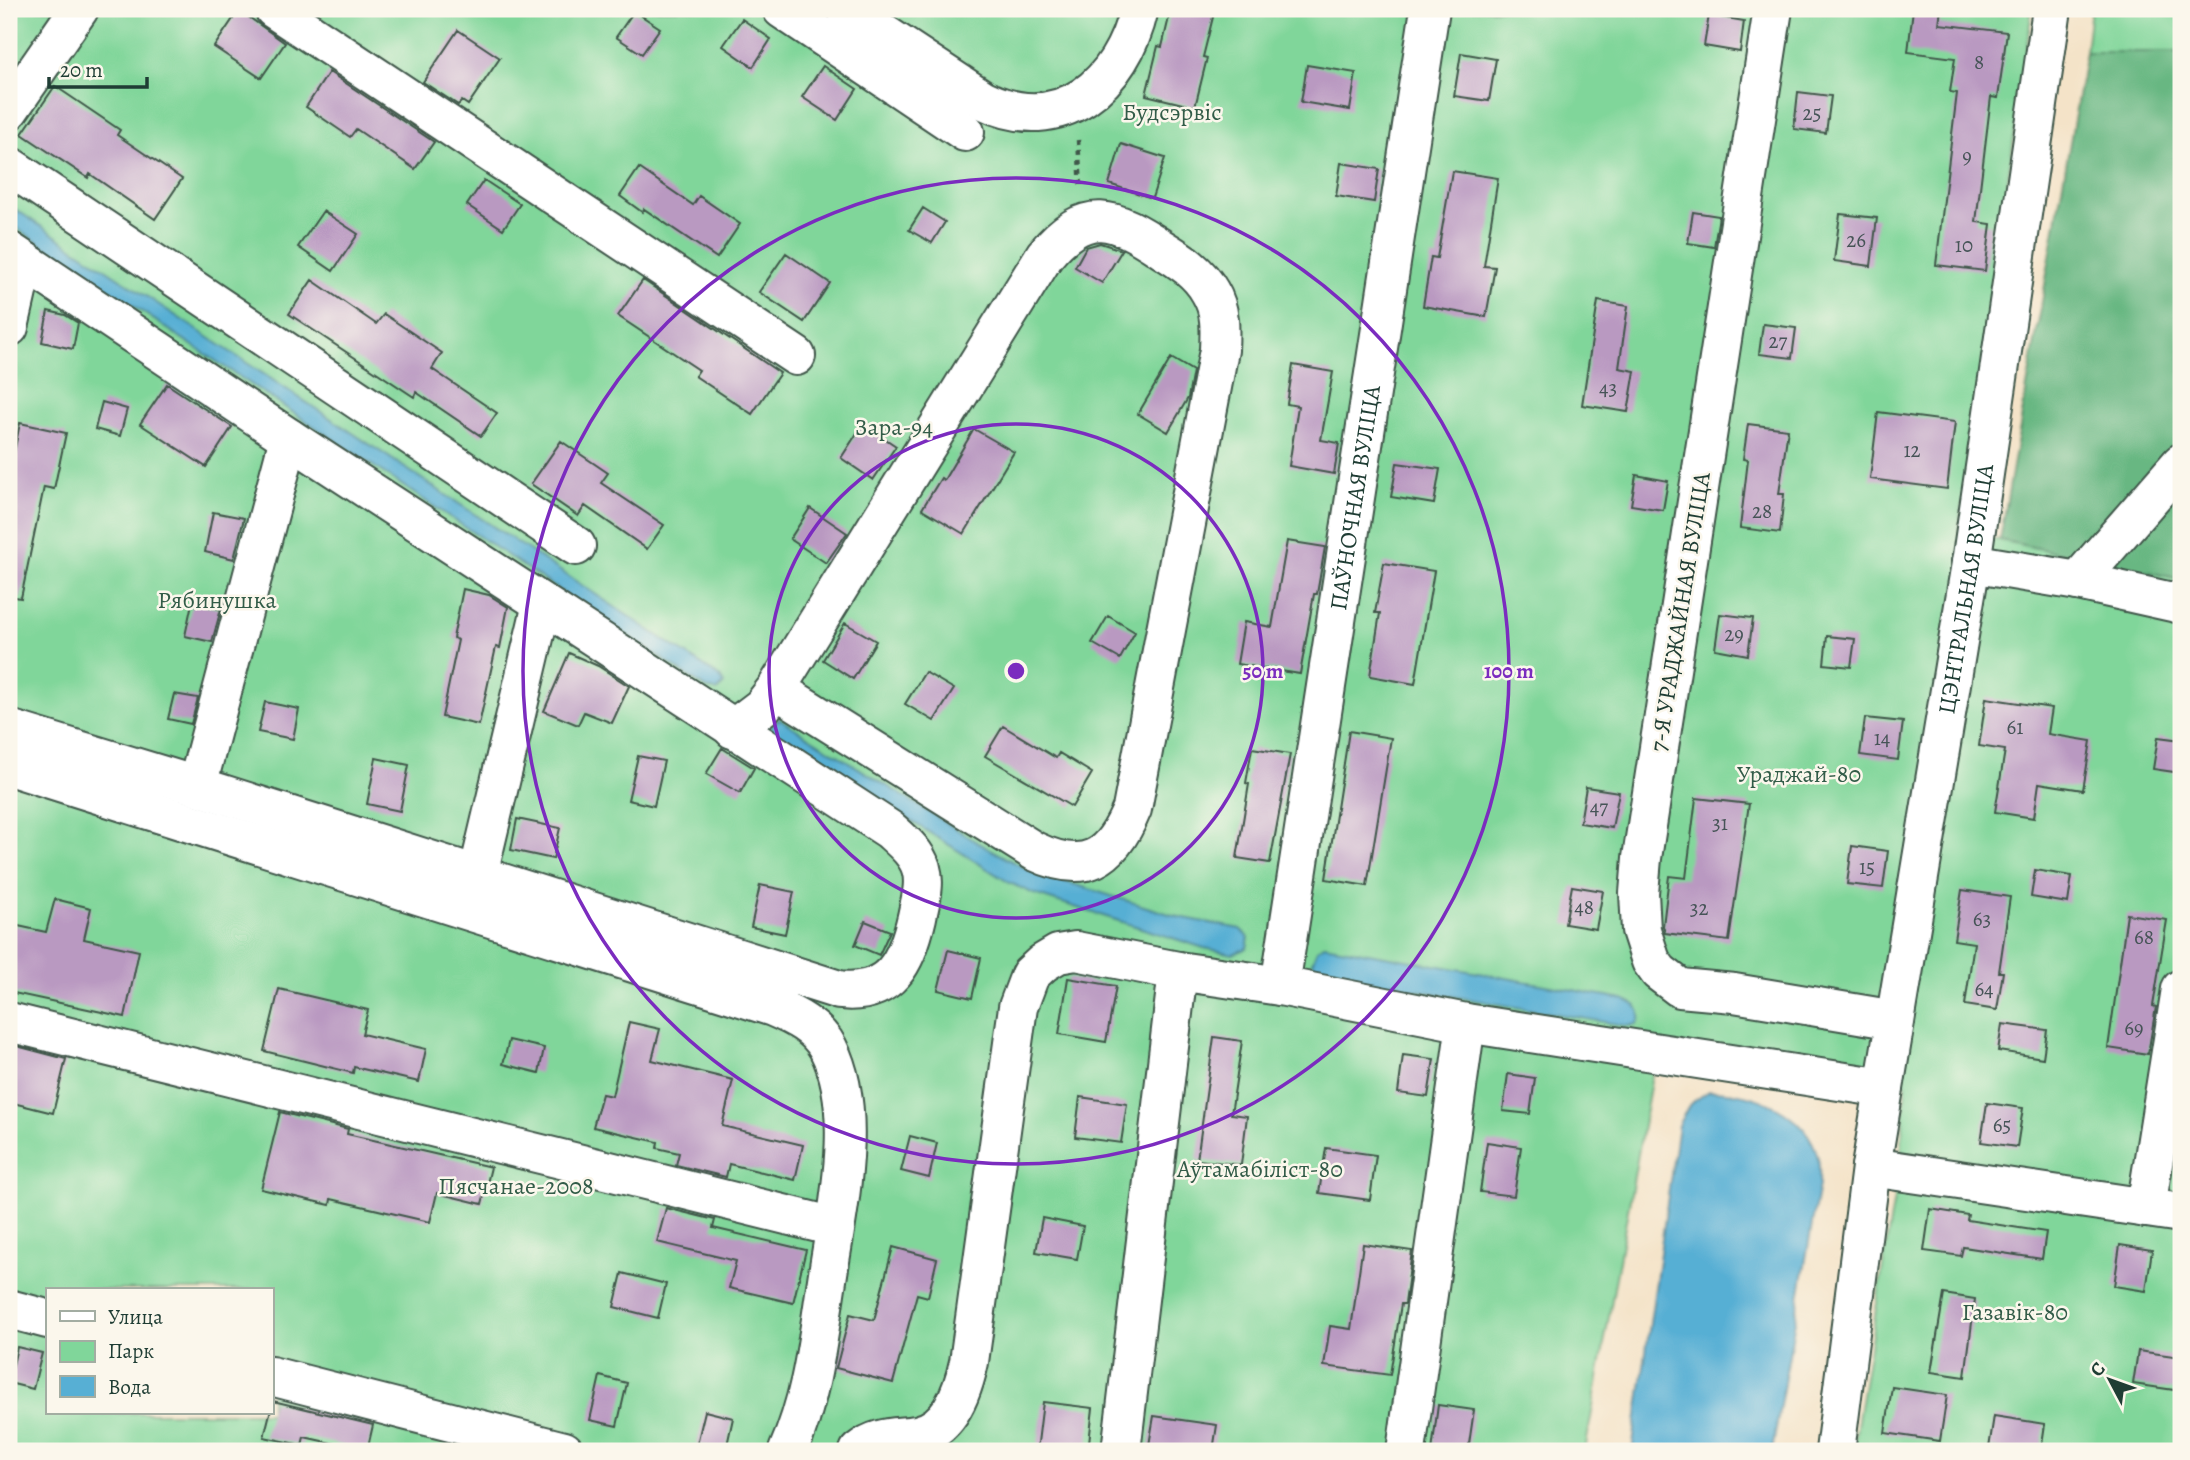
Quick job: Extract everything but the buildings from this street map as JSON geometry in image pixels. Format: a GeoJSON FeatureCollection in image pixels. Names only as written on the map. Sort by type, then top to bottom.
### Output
{"type":"FeatureCollection","features":[{"type":"Feature","properties":{"kind":"lane"},"geometry":{"type":"LineString","coordinates":[[9,110],[79,9]]}},
{"type":"Feature","properties":{"kind":"lane"},"geometry":{"type":"LineString","coordinates":[[274,9],[796,356]]}},
{"type":"Feature","properties":{"kind":"lane"},"geometry":{"type":"LineString","coordinates":[[782,9],[965,132]]}},
{"type":"Feature","properties":{"kind":"lane"},"geometry":{"type":"LineString","coordinates":[[846,9],[984,100],[1003,109],[1026,114],[1050,112],[1075,103],[1100,84],[1117,64],[1129,40],[1139,9]]}},
{"type":"Feature","properties":{"kind":"lane","name":"ПАЎНОЧНАЯ ВУЛІЦА"},"geometry":{"type":"LineString","coordinates":[[1280,986],[1430,9]]}},
{"type":"Feature","properties":{"kind":"lane","name":"7-Я УРАДЖАЙНАЯ ВУЛІЦА"},"geometry":{"type":"LineString","coordinates":[[1773,9],[1642,858],[1639,893],[1641,930],[1651,961],[1659,972],[1680,988],[1734,993],[1895,1020]]}},
{"type":"Feature","properties":{"kind":"lane","name":"ЦЭНТРАЛЬНАЯ ВУЛІЦА"},"geometry":{"type":"LineString","coordinates":[[1835,1451],[1871,1167],[1971,563],[2052,9]]}},
{"type":"Feature","properties":{"kind":"lane"},"geometry":{"type":"LineString","coordinates":[[9,166],[576,546]]}},
{"type":"Feature","properties":{"kind":"lane"},"geometry":{"type":"LineString","coordinates":[[733,729],[762,707],[776,690],[1045,255],[1069,230],[1084,223],[1102,221],[1119,224],[1183,262],[1197,275],[1210,291],[1218,309],[1219,350],[1137,787],[1124,830],[1112,845],[1096,858],[1081,863],[1063,863],[1048,858],[776,690]]}},
{"type":"Feature","properties":{"kind":"lane"},"geometry":{"type":"LineString","coordinates":[[9,327],[16,256],[289,438],[890,830],[910,849],[917,860],[922,870],[922,891],[911,941],[897,970],[884,982],[870,989],[855,992],[839,990],[9,729]]}},
{"type":"Feature","properties":{"kind":"lane"},"geometry":{"type":"LineString","coordinates":[[197,786],[289,438]]}},
{"type":"Feature","properties":{"kind":"lane"},"geometry":{"type":"LineString","coordinates":[[2078,581],[2181,463]]}},
{"type":"Feature","properties":{"kind":"lane"},"geometry":{"type":"LineString","coordinates":[[1971,563],[2078,581],[2181,604]]}},
{"type":"Feature","properties":{"kind":"lane"},"geometry":{"type":"LineString","coordinates":[[478,875],[542,604]]}},
{"type":"Feature","properties":{"kind":"lane"},"geometry":{"type":"LineString","coordinates":[[9,766],[760,1002],[794,1016],[812,1029],[827,1046],[835,1065],[841,1092],[843,1159],[809,1390],[788,1451]]}},
{"type":"Feature","properties":{"kind":"lane"},"geometry":{"type":"LineString","coordinates":[[859,1451],[867,1444],[883,1438],[925,1433],[950,1412],[960,1397],[969,1362],[1018,1007],[1030,975],[1058,954],[1076,951],[1178,971],[1280,986],[1466,1023],[1884,1088]]}},
{"type":"Feature","properties":{"kind":"lane"},"geometry":{"type":"LineString","coordinates":[[1121,1451],[1178,971]]}},
{"type":"Feature","properties":{"kind":"lane"},"geometry":{"type":"LineString","coordinates":[[1871,1167],[2164,1211],[2181,989]]}},
{"type":"Feature","properties":{"kind":"lane"},"geometry":{"type":"LineString","coordinates":[[9,1022],[835,1227]]}},
{"type":"Feature","properties":{"kind":"lane"},"geometry":{"type":"LineString","coordinates":[[1406,1451],[1466,1023]]}},
{"type":"Feature","properties":{"kind":"lane"},"geometry":{"type":"LineString","coordinates":[[9,1309],[46,1319]]}},
{"type":"Feature","properties":{"kind":"lane"},"geometry":{"type":"LineString","coordinates":[[273,1378],[564,1451]]}},
{"type":"Feature","properties":{"kind":"path"},"geometry":{"type":"LineString","coordinates":[[1075,103],[1084,223]]}},
{"type":"Feature","properties":{"kind":"green space"},"geometry":{"type":"Polygon","coordinates":[[[9,9],[2032,9],[1958,534],[2000,540],[2181,579],[2181,1451],[1853,1451],[1901,1155],[1906,1083],[1658,1042],[1585,1451],[9,1451],[9,9]]]}},
{"type":"Feature","properties":{"kind":"green space"},"geometry":{"type":"Polygon","coordinates":[[[2091,9],[2181,9],[2181,52],[2086,52],[2091,9]]]}},
{"type":"Feature","properties":{"kind":"green space"},"geometry":{"type":"Polygon","coordinates":[[[2086,52],[2181,52],[2181,579],[2000,540],[2086,52]]]}},
{"type":"Feature","properties":{"kind":"water"},"geometry":{"type":"Polygon","coordinates":[[[9,205],[720,677],[724,684],[717,691],[706,688],[9,223],[9,205]]]}},
{"type":"Feature","properties":{"kind":"water"},"geometry":{"type":"Polygon","coordinates":[[[780,719],[980,844],[1028,870],[1179,917],[1240,929],[1249,937],[1247,948],[1233,954],[1204,948],[1034,894],[1010,883],[777,737],[771,725],[780,719]]]}},
{"type":"Feature","properties":{"kind":"water"},"geometry":{"type":"Polygon","coordinates":[[[1324,945],[1623,999],[1638,1008],[1640,1015],[1637,1024],[1628,1026],[1327,975],[1317,970],[1312,962],[1317,950],[1324,945]]]}},
{"type":"Feature","properties":{"kind":"water"},"geometry":{"type":"Polygon","coordinates":[[[1709,1091],[1743,1095],[1776,1107],[1802,1128],[1812,1142],[1819,1161],[1819,1185],[1772,1451],[1632,1451],[1678,1125],[1690,1104],[1709,1091]]]}},
{"type":"Feature","properties":{"kind":"park label","name":"Будсэрвіс"},"geometry":{"type":"Point","coordinates":[1172,112]}},
{"type":"Feature","properties":{"kind":"park label","name":"Зара-94"},"geometry":{"type":"Point","coordinates":[894,427]}},
{"type":"Feature","properties":{"kind":"park label","name":"Рябинушка"},"geometry":{"type":"Point","coordinates":[217,600]}},
{"type":"Feature","properties":{"kind":"park label","name":"Ураджай-80"},"geometry":{"type":"Point","coordinates":[1799,774]}},
{"type":"Feature","properties":{"kind":"park label","name":"Аўтамабіліст-80"},"geometry":{"type":"Point","coordinates":[1260,1169]}},
{"type":"Feature","properties":{"kind":"park label","name":"Пясчанае-2008"},"geometry":{"type":"Point","coordinates":[516,1186]}},
{"type":"Feature","properties":{"kind":"park label","name":"Газавік-80"},"geometry":{"type":"Point","coordinates":[2015,1312]}}]}
